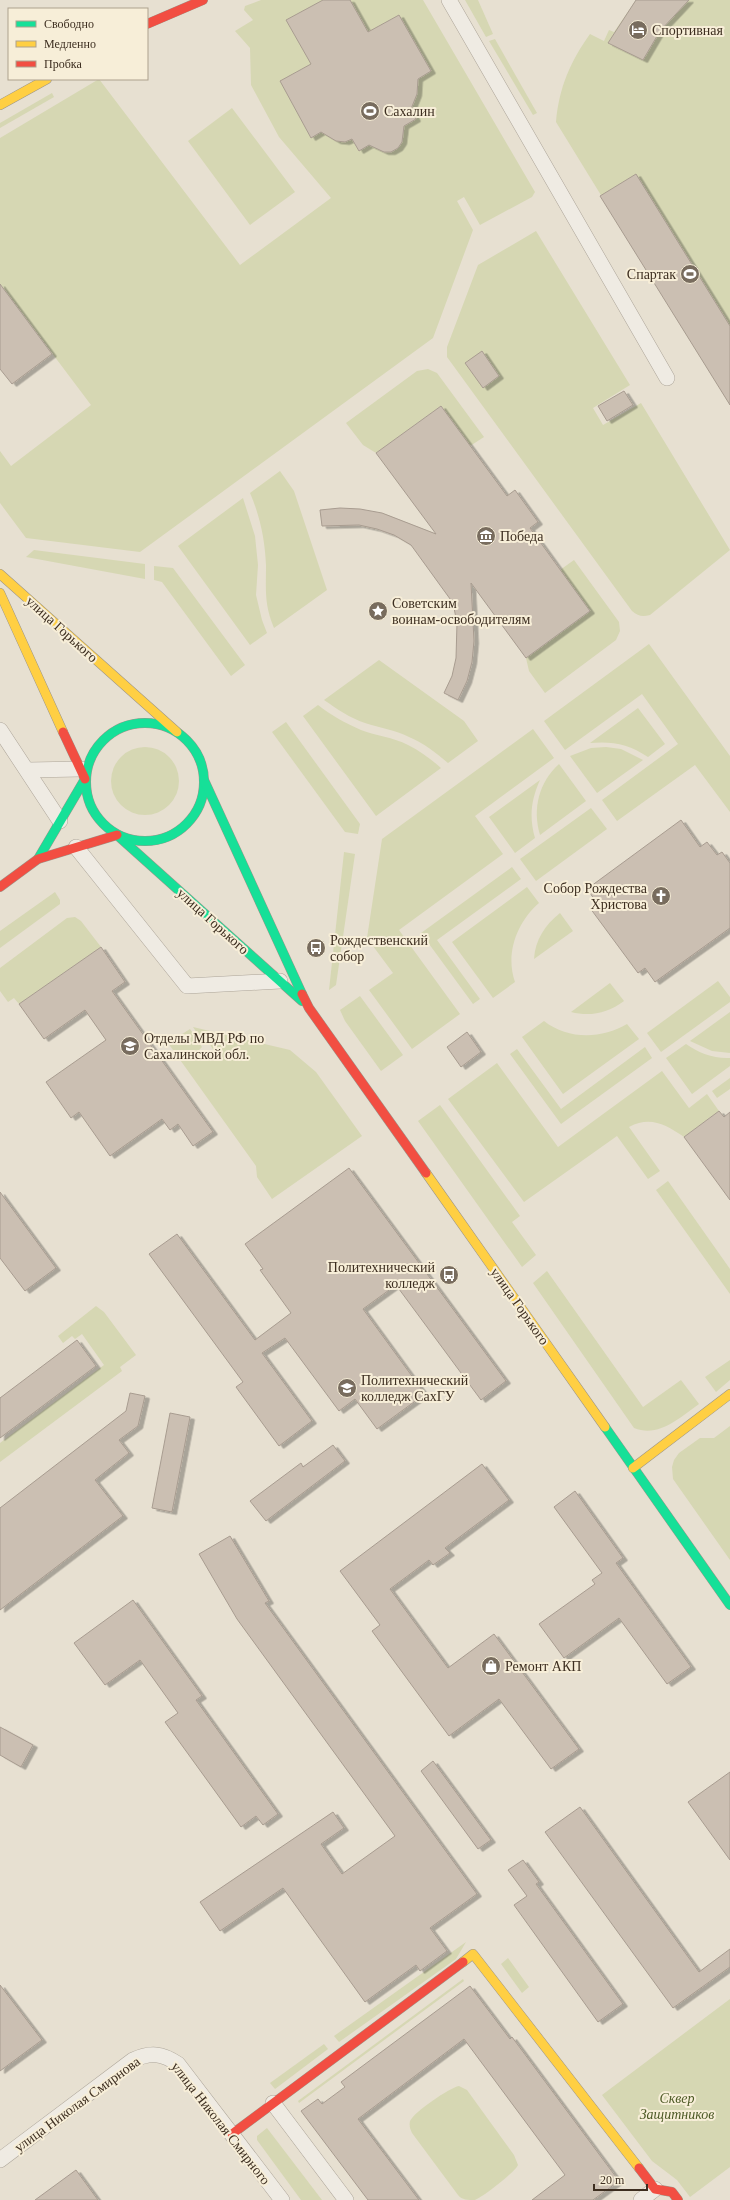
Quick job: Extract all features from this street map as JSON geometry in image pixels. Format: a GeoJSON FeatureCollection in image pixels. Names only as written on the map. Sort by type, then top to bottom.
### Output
{"type":"FeatureCollection","features":[{"type":"Feature","properties":{"kind":"main road"},"geometry":{"type":"LineString","coordinates":[[148,24],[203,0]]}},
{"type":"Feature","properties":{"kind":"main road"},"geometry":{"type":"LineString","coordinates":[[0,105],[45,80]]}},
{"type":"Feature","properties":{"kind":"main road","name":"улица Горького"},"geometry":{"type":"LineString","coordinates":[[0,574],[177,732]]}},
{"type":"Feature","properties":{"kind":"main road","name":"улица Горького"},"geometry":{"type":"LineString","coordinates":[[0,593],[83,774]]}},
{"type":"Feature","properties":{"kind":"main road"},"geometry":{"type":"LineString","coordinates":[[38,859],[60,821],[90,759],[101,742],[118,729],[138,723],[158,724],[177,732],[191,745],[201,761],[204,780],[202,798],[195,814],[184,828],[168,837],[151,842],[133,841],[116,835],[103,825],[93,811],[87,796],[83,774]]}},
{"type":"Feature","properties":{"kind":"main road","name":"улица Горького"},"geometry":{"type":"LineString","coordinates":[[204,780],[309,1008],[730,1605]]}},
{"type":"Feature","properties":{"kind":"main road"},"geometry":{"type":"LineString","coordinates":[[0,887],[38,859],[116,835]]}},
{"type":"Feature","properties":{"kind":"main road","name":"улица Горького"},"geometry":{"type":"LineString","coordinates":[[116,835],[309,1008]]}},
{"type":"Feature","properties":{"kind":"main road"},"geometry":{"type":"LineString","coordinates":[[633,1468],[730,1394]]}},
{"type":"Feature","properties":{"kind":"main road"},"geometry":{"type":"LineString","coordinates":[[232,2134],[474,1954],[655,2189],[672,2192],[678,2200]]}},
{"type":"Feature","properties":{"kind":"street"},"geometry":{"type":"LineString","coordinates":[[449,0],[667,378]]}},
{"type":"Feature","properties":{"kind":"street"},"geometry":{"type":"LineString","coordinates":[[0,730],[28,770],[60,821]]}},
{"type":"Feature","properties":{"kind":"street"},"geometry":{"type":"LineString","coordinates":[[28,770],[83,774]]}},
{"type":"Feature","properties":{"kind":"street"},"geometry":{"type":"LineString","coordinates":[[76,847],[187,986],[280,981]]}},
{"type":"Feature","properties":{"kind":"street","name":"улица Николая Смирного"},"geometry":{"type":"LineString","coordinates":[[156,2054],[168,2058],[178,2064],[282,2200]]}},
{"type":"Feature","properties":{"kind":"street","name":"улица Николая Смирнова"},"geometry":{"type":"LineString","coordinates":[[0,2160],[133,2060],[144,2055],[156,2054]]}},
{"type":"Feature","properties":{"kind":"street"},"geometry":{"type":"LineString","coordinates":[[273,2103],[346,2200]]}},
{"type":"Feature","properties":{"kind":"street"},"geometry":{"type":"LineString","coordinates":[[641,2200],[655,2189]]}},
{"type":"Feature","properties":{"kind":"green space"},"geometry":{"type":"Polygon","coordinates":[[[261,0],[423,0],[535,192],[532,197],[480,225],[464,197],[457,201],[473,230],[433,338],[140,552],[26,538],[0,503],[0,451],[11,466],[91,405],[0,284],[0,138],[97,80],[100,80],[240,265],[331,198],[279,137],[251,85],[250,48],[235,31],[253,20],[244,10],[245,6],[261,0]]]}},
{"type":"Feature","properties":{"kind":"green space"},"geometry":{"type":"Polygon","coordinates":[[[465,0],[478,0],[493,34],[486,37],[465,0]]]}},
{"type":"Feature","properties":{"kind":"green space","name":"Спартак"},"geometry":{"type":"Polygon","coordinates":[[[636,0],[730,0],[730,405],[556,122],[563,87],[571,65],[583,44],[590,34],[604,41],[609,30],[614,32],[636,0]]]}},
{"type":"Feature","properties":{"kind":"green space"},"geometry":{"type":"Polygon","coordinates":[[[495,39],[537,113],[533,115],[489,41],[495,39]]]}},
{"type":"Feature","properties":{"kind":"green space"},"geometry":{"type":"Polygon","coordinates":[[[52,93],[54,97],[0,128],[0,123],[52,93]]]}},
{"type":"Feature","properties":{"kind":"green space"},"geometry":{"type":"Polygon","coordinates":[[[232,108],[295,192],[250,225],[188,141],[232,108]]]}},
{"type":"Feature","properties":{"kind":"green space"},"geometry":{"type":"Polygon","coordinates":[[[536,231],[630,385],[593,408],[603,425],[641,403],[730,550],[650,615],[640,616],[632,611],[447,357],[447,347],[478,265],[536,231]]]}},
{"type":"Feature","properties":{"kind":"green space"},"geometry":{"type":"Polygon","coordinates":[[[428,369],[437,373],[484,437],[470,446],[441,406],[376,453],[363,445],[346,423],[417,371],[428,369]]]}},
{"type":"Feature","properties":{"kind":"green space"},"geometry":{"type":"Polygon","coordinates":[[[280,471],[294,491],[327,590],[274,628],[267,604],[266,565],[263,537],[257,510],[250,493],[280,471]]]}},
{"type":"Feature","properties":{"kind":"green space"},"geometry":{"type":"Polygon","coordinates":[[[243,498],[255,536],[258,565],[256,595],[267,633],[250,645],[178,546],[243,498]]]}},
{"type":"Feature","properties":{"kind":"green space"},"geometry":{"type":"Polygon","coordinates":[[[34,550],[145,564],[145,579],[26,557],[34,550]]]}},
{"type":"Feature","properties":{"kind":"green space"},"geometry":{"type":"Polygon","coordinates":[[[574,560],[619,622],[620,631],[616,640],[545,693],[529,671],[526,658],[590,611],[560,570],[574,560]]]}},
{"type":"Feature","properties":{"kind":"green space"},"geometry":{"type":"Polygon","coordinates":[[[154,566],[173,568],[245,665],[231,676],[162,582],[154,580],[154,566]]]}},
{"type":"Feature","properties":{"kind":"green space"},"geometry":{"type":"Polygon","coordinates":[[[649,644],[730,756],[730,812],[695,765],[617,821],[602,800],[678,744],[642,694],[565,750],[544,721],[649,644]]]}},
{"type":"Feature","properties":{"kind":"green space"},"geometry":{"type":"Polygon","coordinates":[[[379,660],[464,721],[478,741],[448,763],[420,742],[398,733],[359,721],[324,700],[379,660]]]}},
{"type":"Feature","properties":{"kind":"green space"},"geometry":{"type":"Polygon","coordinates":[[[318,705],[349,725],[408,745],[425,755],[441,768],[376,816],[303,716],[318,705]]]}},
{"type":"Feature","properties":{"kind":"green space"},"geometry":{"type":"Polygon","coordinates":[[[638,708],[665,744],[648,757],[634,749],[620,744],[590,743],[638,708]]]}},
{"type":"Feature","properties":{"kind":"green space"},"geometry":{"type":"Polygon","coordinates":[[[286,722],[360,824],[358,834],[345,832],[272,732],[286,722]]]}},
{"type":"Feature","properties":{"kind":"green space"},"geometry":{"type":"Polygon","coordinates":[[[533,729],[554,758],[475,816],[503,854],[399,930],[460,1014],[412,1049],[369,990],[393,973],[367,938],[382,839],[533,729]]]}},
{"type":"Feature","properties":{"kind":"green space"},"geometry":{"type":"Polygon","coordinates":[[[145,747],[158,750],[169,757],[176,768],[179,781],[176,794],[169,805],[158,812],[145,815],[132,812],[121,805],[114,794],[111,781],[114,768],[121,757],[132,750],[145,747]]]}},
{"type":"Feature","properties":{"kind":"green space"},"geometry":{"type":"Polygon","coordinates":[[[606,747],[621,749],[643,760],[597,793],[570,756],[591,748],[606,747]]]}},
{"type":"Feature","properties":{"kind":"green space"},"geometry":{"type":"Polygon","coordinates":[[[559,764],[586,801],[540,835],[537,815],[539,796],[546,779],[559,764]]]}},
{"type":"Feature","properties":{"kind":"green space"},"geometry":{"type":"Polygon","coordinates":[[[540,780],[532,809],[532,823],[535,838],[515,853],[489,817],[540,780]]]}},
{"type":"Feature","properties":{"kind":"green space"},"geometry":{"type":"Polygon","coordinates":[[[591,808],[607,829],[536,881],[520,859],[591,808]]]}},
{"type":"Feature","properties":{"kind":"green space"},"geometry":{"type":"Polygon","coordinates":[[[344,852],[355,854],[336,985],[329,990],[344,852]]]}},
{"type":"Feature","properties":{"kind":"green space"},"geometry":{"type":"Polygon","coordinates":[[[512,867],[521,879],[437,940],[480,999],[473,1004],[421,933],[512,867]]]}},
{"type":"Feature","properties":{"kind":"green space"},"geometry":{"type":"Polygon","coordinates":[[[527,887],[539,903],[525,919],[515,939],[511,961],[515,982],[493,998],[452,942],[527,887]]]}},
{"type":"Feature","properties":{"kind":"green space"},"geometry":{"type":"Polygon","coordinates":[[[55,892],[60,900],[60,904],[0,948],[0,931],[55,892]]]}},
{"type":"Feature","properties":{"kind":"green space"},"geometry":{"type":"Polygon","coordinates":[[[560,913],[573,931],[534,959],[536,945],[542,933],[560,913]]]}},
{"type":"Feature","properties":{"kind":"green space"},"geometry":{"type":"Polygon","coordinates":[[[75,917],[81,921],[101,947],[19,1004],[14,998],[8,1002],[0,991],[0,968],[67,918],[75,917]]]}},
{"type":"Feature","properties":{"kind":"green space"},"geometry":{"type":"Polygon","coordinates":[[[718,981],[730,997],[730,1002],[661,1052],[647,1033],[718,981]]]}},
{"type":"Feature","properties":{"kind":"green space"},"geometry":{"type":"Polygon","coordinates":[[[610,983],[624,1001],[599,1013],[585,1014],[571,1012],[610,983]]]}},
{"type":"Feature","properties":{"kind":"green space"},"geometry":{"type":"Polygon","coordinates":[[[360,996],[403,1055],[381,1071],[345,1021],[340,1010],[360,996]]]}},
{"type":"Feature","properties":{"kind":"green space"},"geometry":{"type":"Polygon","coordinates":[[[730,1012],[730,1053],[712,1051],[690,1041],[730,1012]]]}},
{"type":"Feature","properties":{"kind":"green space"},"geometry":{"type":"Polygon","coordinates":[[[544,1021],[564,1032],[585,1035],[607,1033],[627,1024],[639,1039],[563,1094],[522,1037],[544,1021]]]}},
{"type":"Feature","properties":{"kind":"green space"},"geometry":{"type":"Polygon","coordinates":[[[193,1027],[290,1050],[316,1072],[362,1136],[272,1199],[257,1177],[256,1166],[168,1043],[190,1029],[202,1047],[199,1050],[207,1061],[216,1054],[209,1043],[205,1045],[193,1027]]]}},
{"type":"Feature","properties":{"kind":"green space"},"geometry":{"type":"Polygon","coordinates":[[[686,1044],[707,1055],[718,1058],[730,1058],[730,1066],[692,1094],[666,1058],[686,1044]]]}},
{"type":"Feature","properties":{"kind":"green space"},"geometry":{"type":"Polygon","coordinates":[[[645,1047],[652,1058],[561,1124],[510,1054],[517,1049],[561,1109],[645,1047]]]}},
{"type":"Feature","properties":{"kind":"green space"},"geometry":{"type":"Polygon","coordinates":[[[497,1063],[558,1147],[662,1071],[689,1108],[707,1094],[719,1111],[684,1137],[670,1128],[657,1123],[644,1122],[629,1127],[660,1171],[648,1179],[617,1136],[524,1202],[448,1099],[497,1063]]]}},
{"type":"Feature","properties":{"kind":"green space"},"geometry":{"type":"Polygon","coordinates":[[[730,1078],[730,1089],[717,1098],[712,1091],[730,1078]]]}},
{"type":"Feature","properties":{"kind":"green space"},"geometry":{"type":"Polygon","coordinates":[[[440,1105],[520,1216],[512,1222],[536,1255],[522,1267],[418,1121],[440,1105]]]}},
{"type":"Feature","properties":{"kind":"green space"},"geometry":{"type":"Polygon","coordinates":[[[668,1181],[730,1269],[730,1294],[656,1190],[668,1181]]]}},
{"type":"Feature","properties":{"kind":"green space"},"geometry":{"type":"Polygon","coordinates":[[[547,1271],[643,1407],[681,1380],[699,1404],[668,1425],[660,1428],[643,1430],[634,1428],[533,1283],[547,1271]]]}},
{"type":"Feature","properties":{"kind":"green space"},"geometry":{"type":"Polygon","coordinates":[[[96,1306],[104,1312],[136,1355],[120,1367],[122,1371],[0,1462],[0,1443],[104,1365],[82,1334],[75,1339],[72,1336],[63,1343],[58,1336],[96,1306]]]}},
{"type":"Feature","properties":{"kind":"green space"},"geometry":{"type":"Polygon","coordinates":[[[730,1360],[730,1380],[716,1392],[705,1377],[730,1360]]]}},
{"type":"Feature","properties":{"kind":"green space"},"geometry":{"type":"Polygon","coordinates":[[[730,1426],[730,1560],[673,1479],[672,1467],[674,1460],[679,1453],[700,1438],[714,1438],[730,1426]]]}},
{"type":"Feature","properties":{"kind":"green space"},"geometry":{"type":"Polygon","coordinates":[[[466,1942],[456,1959],[339,2042],[334,2036],[466,1942]]]}},
{"type":"Feature","properties":{"kind":"green space"},"geometry":{"type":"Polygon","coordinates":[[[508,1958],[529,1987],[522,1993],[501,1964],[508,1958]]]}},
{"type":"Feature","properties":{"kind":"green space"},"geometry":{"type":"Polygon","coordinates":[[[463,1979],[464,1981],[299,2103],[298,2101],[463,1979]]]}},
{"type":"Feature","properties":{"kind":"green space","name":"Сквер Защитников"},"geometry":{"type":"Polygon","coordinates":[[[730,1999],[730,2167],[690,2197],[677,2180],[652,2161],[602,2095],[730,1999]]]}},
{"type":"Feature","properties":{"kind":"green space"},"geometry":{"type":"Polygon","coordinates":[[[324,2044],[328,2049],[275,2089],[270,2083],[324,2044]]]}},
{"type":"Feature","properties":{"kind":"green space"},"geometry":{"type":"Polygon","coordinates":[[[459,2086],[467,2090],[514,2155],[518,2165],[498,2184],[475,2200],[463,2199],[458,2195],[412,2133],[410,2127],[410,2121],[425,2106],[459,2086]]]}},
{"type":"Feature","properties":{"kind":"green space"},"geometry":{"type":"Polygon","coordinates":[[[267,2128],[322,2200],[301,2200],[257,2140],[257,2136],[267,2128]]]}},
{"type":"Feature","properties":{"kind":"building"},"geometry":{"type":"Polygon","coordinates":[[[323,0],[350,0],[368,32],[399,15],[431,71],[418,79],[417,94],[411,109],[416,119],[404,126],[402,142],[398,148],[391,152],[384,152],[369,145],[359,151],[352,139],[345,142],[336,141],[321,132],[311,138],[280,81],[311,64],[286,20],[323,0]]]}},
{"type":"Feature","properties":{"kind":"building","name":"Спортивная"},"geometry":{"type":"Polygon","coordinates":[[[636,0],[689,0],[660,31],[643,60],[608,43],[636,0]]]}},
{"type":"Feature","properties":{"kind":"building"},"geometry":{"type":"Polygon","coordinates":[[[636,174],[730,326],[730,405],[600,196],[636,174]]]}},
{"type":"Feature","properties":{"kind":"building"},"geometry":{"type":"Polygon","coordinates":[[[0,284],[52,354],[12,384],[0,369],[0,284]]]}},
{"type":"Feature","properties":{"kind":"building"},"geometry":{"type":"Polygon","coordinates":[[[482,351],[499,376],[483,388],[465,363],[482,351]]]}},
{"type":"Feature","properties":{"kind":"building"},"geometry":{"type":"Polygon","coordinates":[[[624,391],[633,405],[607,421],[598,406],[624,391]]]}},
{"type":"Feature","properties":{"kind":"building","name":"Победа"},"geometry":{"type":"Polygon","coordinates":[[[441,406],[507,496],[515,490],[538,522],[530,528],[590,611],[526,658],[471,583],[474,641],[472,662],[467,681],[458,700],[444,693],[452,676],[456,658],[457,623],[453,603],[411,545],[394,535],[359,525],[322,526],[320,510],[340,508],[360,509],[382,513],[436,534],[376,453],[441,406]]]}},
{"type":"Feature","properties":{"kind":"building","name":"Собор Рождества Христова"},"geometry":{"type":"Polygon","coordinates":[[[681,820],[700,847],[707,842],[717,855],[722,852],[730,863],[730,928],[655,982],[645,968],[638,973],[590,908],[597,903],[587,889],[681,820]]]}},
{"type":"Feature","properties":{"kind":"building","name":"Отделы МВД РФ по Сахалинской обл."},"geometry":{"type":"Polygon","coordinates":[[[101,947],[125,982],[112,991],[213,1132],[193,1146],[178,1124],[170,1130],[162,1119],[110,1156],[79,1112],[71,1118],[46,1082],[106,1040],[85,1010],[44,1039],[19,1004],[101,947]]]}},
{"type":"Feature","properties":{"kind":"building"},"geometry":{"type":"Polygon","coordinates":[[[467,1032],[481,1052],[461,1067],[447,1047],[467,1032]]]}},
{"type":"Feature","properties":{"kind":"building"},"geometry":{"type":"Polygon","coordinates":[[[719,1111],[724,1117],[730,1112],[730,1200],[684,1137],[719,1111]]]}},
{"type":"Feature","properties":{"kind":"building"},"geometry":{"type":"Polygon","coordinates":[[[349,1168],[506,1381],[481,1400],[396,1285],[363,1309],[425,1394],[377,1429],[355,1399],[339,1411],[285,1338],[262,1353],[312,1421],[279,1446],[236,1387],[243,1382],[149,1254],[177,1234],[255,1340],[291,1313],[260,1270],[263,1269],[245,1244],[349,1168]]]}},
{"type":"Feature","properties":{"kind":"building"},"geometry":{"type":"Polygon","coordinates":[[[0,1192],[56,1268],[25,1291],[0,1258],[0,1192]]]}},
{"type":"Feature","properties":{"kind":"building"},"geometry":{"type":"Polygon","coordinates":[[[77,1340],[96,1366],[0,1438],[0,1398],[77,1340]]]}},
{"type":"Feature","properties":{"kind":"building"},"geometry":{"type":"Polygon","coordinates":[[[130,1393],[145,1396],[138,1426],[119,1440],[129,1453],[95,1480],[123,1516],[0,1610],[0,1508],[126,1411],[130,1393]]]}},
{"type":"Feature","properties":{"kind":"building"},"geometry":{"type":"Polygon","coordinates":[[[170,1413],[190,1417],[172,1512],[152,1508],[170,1413]]]}},
{"type":"Feature","properties":{"kind":"building"},"geometry":{"type":"Polygon","coordinates":[[[333,1445],[345,1461],[266,1521],[250,1501],[301,1463],[303,1467],[333,1445]]]}},
{"type":"Feature","properties":{"kind":"building"},"geometry":{"type":"Polygon","coordinates":[[[482,1464],[509,1500],[445,1548],[450,1553],[433,1565],[429,1560],[390,1589],[448,1668],[494,1634],[579,1749],[551,1769],[499,1699],[449,1736],[372,1631],[380,1625],[340,1571],[482,1464]]]}},
{"type":"Feature","properties":{"kind":"building"},"geometry":{"type":"Polygon","coordinates":[[[575,1491],[623,1558],[616,1563],[691,1667],[667,1684],[619,1618],[564,1658],[539,1624],[595,1584],[592,1580],[602,1573],[554,1507],[575,1491]]]}},
{"type":"Feature","properties":{"kind":"building"},"geometry":{"type":"Polygon","coordinates":[[[230,1536],[269,1601],[265,1603],[477,1894],[430,1928],[447,1951],[420,1971],[416,1965],[365,2002],[283,1888],[220,1931],[200,1902],[333,1812],[344,1828],[321,1844],[342,1874],[395,1836],[237,1619],[199,1554],[230,1536]]]}},
{"type":"Feature","properties":{"kind":"building"},"geometry":{"type":"Polygon","coordinates":[[[133,1600],[202,1696],[196,1700],[278,1814],[263,1825],[256,1816],[241,1827],[165,1722],[178,1713],[140,1660],[105,1685],[74,1643],[133,1600]]]}},
{"type":"Feature","properties":{"kind":"building"},"geometry":{"type":"Polygon","coordinates":[[[0,1727],[33,1745],[21,1767],[0,1755],[0,1727]]]}},
{"type":"Feature","properties":{"kind":"building"},"geometry":{"type":"Polygon","coordinates":[[[433,1761],[491,1840],[478,1849],[421,1771],[433,1761]]]}},
{"type":"Feature","properties":{"kind":"building"},"geometry":{"type":"Polygon","coordinates":[[[730,1772],[730,1860],[688,1802],[730,1772]]]}},
{"type":"Feature","properties":{"kind":"building"},"geometry":{"type":"Polygon","coordinates":[[[580,1807],[699,1972],[730,1949],[730,1967],[673,2008],[545,1832],[580,1807]]]}},
{"type":"Feature","properties":{"kind":"building"},"geometry":{"type":"Polygon","coordinates":[[[523,1860],[539,1882],[536,1884],[623,2004],[598,2022],[514,1905],[527,1896],[508,1870],[523,1860]]]}},
{"type":"Feature","properties":{"kind":"building"},"geometry":{"type":"Polygon","coordinates":[[[0,1985],[42,2040],[0,2071],[0,1985]]]}},
{"type":"Feature","properties":{"kind":"building"},"geometry":{"type":"Polygon","coordinates":[[[470,1986],[510,2039],[512,2037],[619,2181],[593,2200],[532,2200],[565,2175],[464,2039],[358,2119],[419,2200],[368,2200],[301,2111],[318,2099],[322,2104],[345,2087],[341,2082],[470,1986]]]}},
{"type":"Feature","properties":{"kind":"building"},"geometry":{"type":"Polygon","coordinates":[[[76,2170],[98,2200],[35,2200],[76,2170]]]}},
{"type":"Feature","properties":{"kind":"traffic: fast"},"geometry":{"type":"LineString","coordinates":[[145,723],[168,727],[187,740],[200,759],[204,782],[200,805],[187,824],[168,837],[145,841],[122,837],[103,824],[90,805],[86,782],[90,759],[103,740],[122,727],[145,723]]}},
{"type":"Feature","properties":{"kind":"traffic: fast"},"geometry":{"type":"LineString","coordinates":[[38,859],[85,779]]}},
{"type":"Feature","properties":{"kind":"traffic: fast"},"geometry":{"type":"LineString","coordinates":[[204,780],[302,994]]}},
{"type":"Feature","properties":{"kind":"traffic: fast"},"geometry":{"type":"LineString","coordinates":[[117,835],[302,1001]]}},
{"type":"Feature","properties":{"kind":"traffic: fast"},"geometry":{"type":"LineString","coordinates":[[605,1427],[730,1605]]}},
{"type":"Feature","properties":{"kind":"traffic: slow"},"geometry":{"type":"LineString","coordinates":[[0,105],[45,80]]}},
{"type":"Feature","properties":{"kind":"traffic: slow"},"geometry":{"type":"LineString","coordinates":[[0,574],[177,732]]}},
{"type":"Feature","properties":{"kind":"traffic: slow"},"geometry":{"type":"LineString","coordinates":[[0,593],[63,732]]}},
{"type":"Feature","properties":{"kind":"traffic: slow"},"geometry":{"type":"LineString","coordinates":[[426,1173],[605,1427]]}},
{"type":"Feature","properties":{"kind":"traffic: slow"},"geometry":{"type":"LineString","coordinates":[[633,1468],[730,1394]]}},
{"type":"Feature","properties":{"kind":"traffic: slow"},"geometry":{"type":"LineString","coordinates":[[463,1962],[473,1954],[639,2168]]}},
{"type":"Feature","properties":{"kind":"traffic: jam"},"geometry":{"type":"LineString","coordinates":[[148,24],[203,0]]}},
{"type":"Feature","properties":{"kind":"traffic: jam"},"geometry":{"type":"LineString","coordinates":[[63,732],[85,779]]}},
{"type":"Feature","properties":{"kind":"traffic: jam"},"geometry":{"type":"LineString","coordinates":[[0,887],[38,859],[117,835]]}},
{"type":"Feature","properties":{"kind":"traffic: jam"},"geometry":{"type":"LineString","coordinates":[[302,994],[309,1008],[426,1173]]}},
{"type":"Feature","properties":{"kind":"traffic: jam"},"geometry":{"type":"LineString","coordinates":[[232,2134],[463,1962]]}},
{"type":"Feature","properties":{"kind":"traffic: jam"},"geometry":{"type":"LineString","coordinates":[[639,2168],[655,2189],[672,2192],[678,2200]]}},
{"type":"Feature","properties":{"kind":"place","name":"Спортивная"},"geometry":{"type":"Point","coordinates":[638,30]}},
{"type":"Feature","properties":{"kind":"place","name":"Сахалин"},"geometry":{"type":"Point","coordinates":[370,111]}},
{"type":"Feature","properties":{"kind":"place","name":"Спартак"},"geometry":{"type":"Point","coordinates":[690,274]}},
{"type":"Feature","properties":{"kind":"place","name":"Победа"},"geometry":{"type":"Point","coordinates":[486,536]}},
{"type":"Feature","properties":{"kind":"place","name":"Советским воинам-освободителям"},"geometry":{"type":"Point","coordinates":[378,611]}},
{"type":"Feature","properties":{"kind":"place","name":"Собор Рождества Христова"},"geometry":{"type":"Point","coordinates":[661,896]}},
{"type":"Feature","properties":{"kind":"place","name":"Рождественский собор"},"geometry":{"type":"Point","coordinates":[316,948]}},
{"type":"Feature","properties":{"kind":"place","name":"Отделы МВД РФ по Сахалинской обл."},"geometry":{"type":"Point","coordinates":[130,1046]}},
{"type":"Feature","properties":{"kind":"place","name":"Политехнический колледж"},"geometry":{"type":"Point","coordinates":[449,1275]}},
{"type":"Feature","properties":{"kind":"place","name":"Политехнический колледж СахГУ"},"geometry":{"type":"Point","coordinates":[347,1388]}},
{"type":"Feature","properties":{"kind":"place","name":"Ремонт АКП"},"geometry":{"type":"Point","coordinates":[491,1666]}}]}
